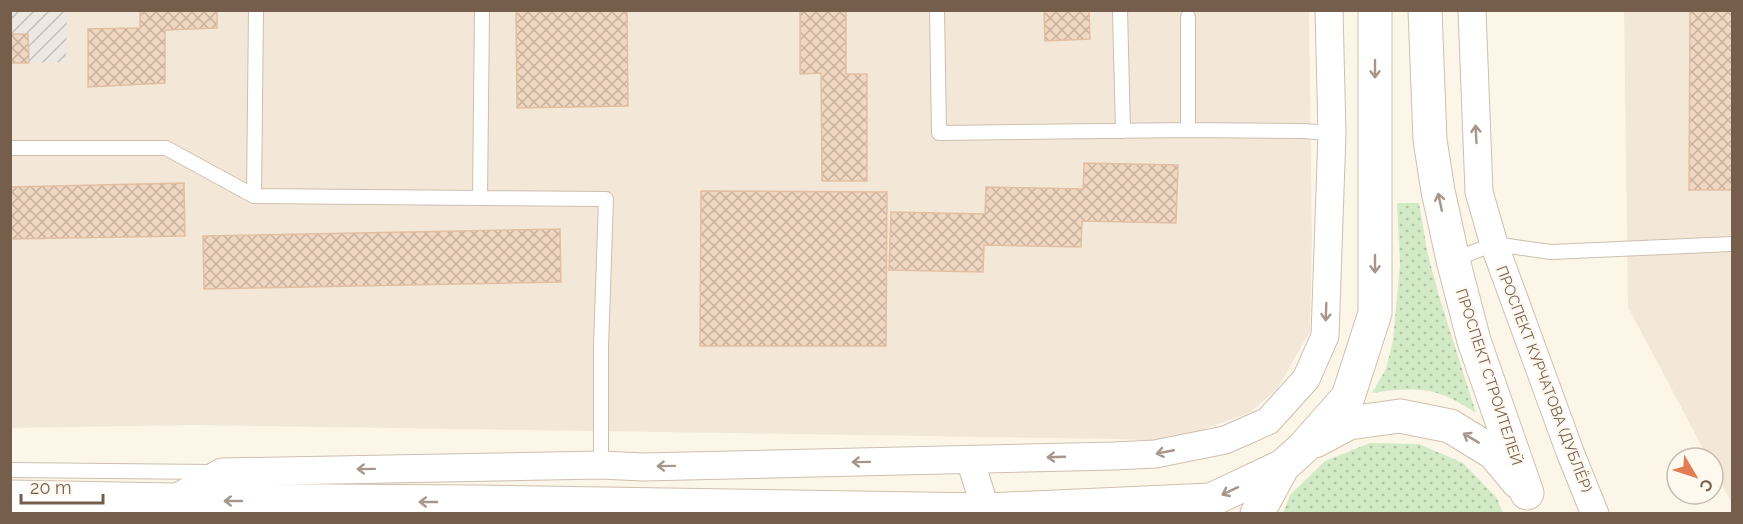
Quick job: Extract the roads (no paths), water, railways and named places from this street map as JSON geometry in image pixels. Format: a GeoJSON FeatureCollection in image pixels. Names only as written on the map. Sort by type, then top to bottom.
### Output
{"type":"FeatureCollection","features":[{"type":"Feature","properties":{"kind":"main road"},"geometry":{"type":"LineString","coordinates":[[1257,513],[1293,457],[1348,397],[1375,313],[1375,10]]}},
{"type":"Feature","properties":{"kind":"main road","name":"ПРОСПЕКТ СТРОИТЕЛЕЙ"},"geometry":{"type":"LineString","coordinates":[[1425,10],[1430,140],[1438,191],[1474,341],[1532,503]]}},
{"type":"Feature","properties":{"kind":"main road"},"geometry":{"type":"LineString","coordinates":[[19,502],[172,500],[480,508],[986,510],[1211,500],[1293,457],[1349,423],[1400,416],[1450,426],[1494,453],[1532,503]]}},
{"type":"Feature","properties":{"kind":"street"},"geometry":{"type":"LineString","coordinates":[[172,500],[222,472],[970,460],[1155,454],[1225,440],[1268,421],[1306,379],[1325,336],[1332,134],[1329,10]]}},
{"type":"Feature","properties":{"kind":"street","name":"ПРОСПЕКТ КУРЧАТОВА (ДУБЛЁР)"},"geometry":{"type":"LineString","coordinates":[[1472,10],[1479,192],[1494,244],[1566,441],[1595,513]]}},
{"type":"Feature","properties":{"kind":"street"},"geometry":{"type":"LineString","coordinates":[[970,460],[986,510]]}},
{"type":"Feature","properties":{"kind":"lane"},"geometry":{"type":"LineString","coordinates":[[254,196],[256,10]]}},
{"type":"Feature","properties":{"kind":"lane"},"geometry":{"type":"LineString","coordinates":[[480,198],[482,10]]}},
{"type":"Feature","properties":{"kind":"lane"},"geometry":{"type":"LineString","coordinates":[[937,10],[939,133],[1188,130],[1302,131],[1332,134]]}},
{"type":"Feature","properties":{"kind":"lane"},"geometry":{"type":"LineString","coordinates":[[1120,10],[1123,131]]}},
{"type":"Feature","properties":{"kind":"lane"},"geometry":{"type":"LineString","coordinates":[[1188,17],[1188,130]]}},
{"type":"Feature","properties":{"kind":"lane"},"geometry":{"type":"LineString","coordinates":[[10,148],[166,148],[254,196],[606,200],[601,465]]}},
{"type":"Feature","properties":{"kind":"lane"},"geometry":{"type":"LineString","coordinates":[[1453,260],[1494,244],[1551,252],[1732,244]]}},
{"type":"Feature","properties":{"kind":"lane"},"geometry":{"type":"LineString","coordinates":[[10,470],[222,472]]}}]}
